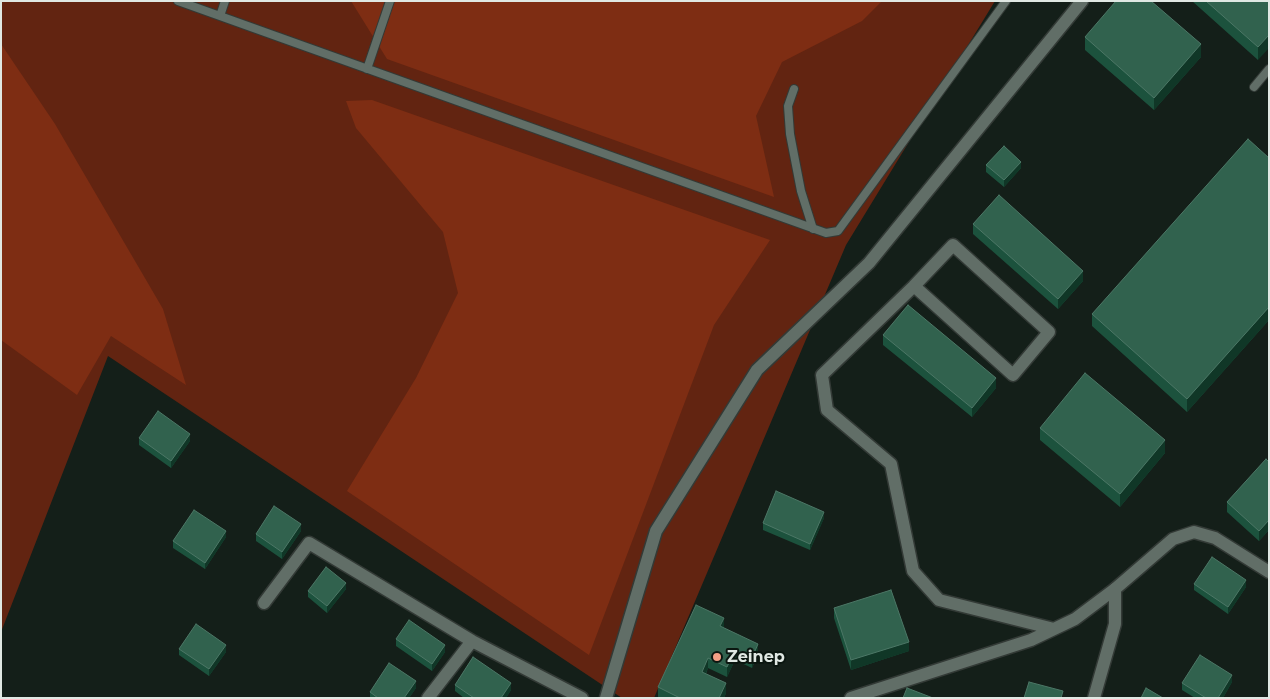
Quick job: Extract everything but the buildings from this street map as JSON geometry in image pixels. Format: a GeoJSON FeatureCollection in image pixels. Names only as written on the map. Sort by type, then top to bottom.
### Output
{"type":"FeatureCollection","features":[{"type":"Feature","properties":{"kind":"street"},"geometry":{"type":"LineString","coordinates":[[606,698],[656,531],[757,370],[869,263],[1082,1]]}},
{"type":"Feature","properties":{"kind":"street"},"geometry":{"type":"LineString","coordinates":[[914,286],[1013,375],[1049,332],[953,245],[914,286],[822,375],[826,410],[891,464],[913,571],[939,600],[1054,629]]}},
{"type":"Feature","properties":{"kind":"street"},"geometry":{"type":"LineString","coordinates":[[851,698],[1032,640],[1075,619],[1115,589],[1173,538],[1194,532],[1215,538],[1269,572]]}},
{"type":"Feature","properties":{"kind":"street"},"geometry":{"type":"LineString","coordinates":[[264,603],[309,543],[470,644],[582,698]]}},
{"type":"Feature","properties":{"kind":"street"},"geometry":{"type":"LineString","coordinates":[[1094,698],[1115,624],[1115,589]]}},
{"type":"Feature","properties":{"kind":"street"},"geometry":{"type":"LineString","coordinates":[[428,698],[470,644]]}},
{"type":"Feature","properties":{"kind":"lane"},"geometry":{"type":"LineString","coordinates":[[178,1],[826,233],[838,231],[1006,1]]}},
{"type":"Feature","properties":{"kind":"lane"},"geometry":{"type":"LineString","coordinates":[[220,16],[225,1]]}},
{"type":"Feature","properties":{"kind":"lane"},"geometry":{"type":"LineString","coordinates":[[367,69],[390,1]]}},
{"type":"Feature","properties":{"kind":"lane"},"geometry":{"type":"LineString","coordinates":[[1254,87],[1269,69]]}},
{"type":"Feature","properties":{"kind":"lane"},"geometry":{"type":"LineString","coordinates":[[794,88],[788,106],[790,134],[801,192],[813,229]]}},
{"type":"Feature","properties":{"kind":"shaded area"},"geometry":{"type":"Polygon","coordinates":[[[1,1],[995,1],[846,245],[654,698],[622,698],[108,356],[1,632],[1,1]]]}},
{"type":"Feature","properties":{"kind":"shaded area"},"geometry":{"type":"Polygon","coordinates":[[[351,1],[882,1],[862,21],[782,62],[756,116],[774,197],[387,59],[351,1]]]}},
{"type":"Feature","properties":{"kind":"shaded area"},"geometry":{"type":"Polygon","coordinates":[[[1,44],[55,124],[163,309],[186,385],[111,336],[77,395],[1,340],[1,44]]]}},
{"type":"Feature","properties":{"kind":"shaded area"},"geometry":{"type":"Polygon","coordinates":[[[372,100],[770,240],[714,325],[589,655],[347,491],[416,378],[458,293],[443,232],[356,128],[346,101],[372,100]]]}},
{"type":"Feature","properties":{"kind":"place","name":"Zeinep"},"geometry":{"type":"Point","coordinates":[717,657]}}]}
